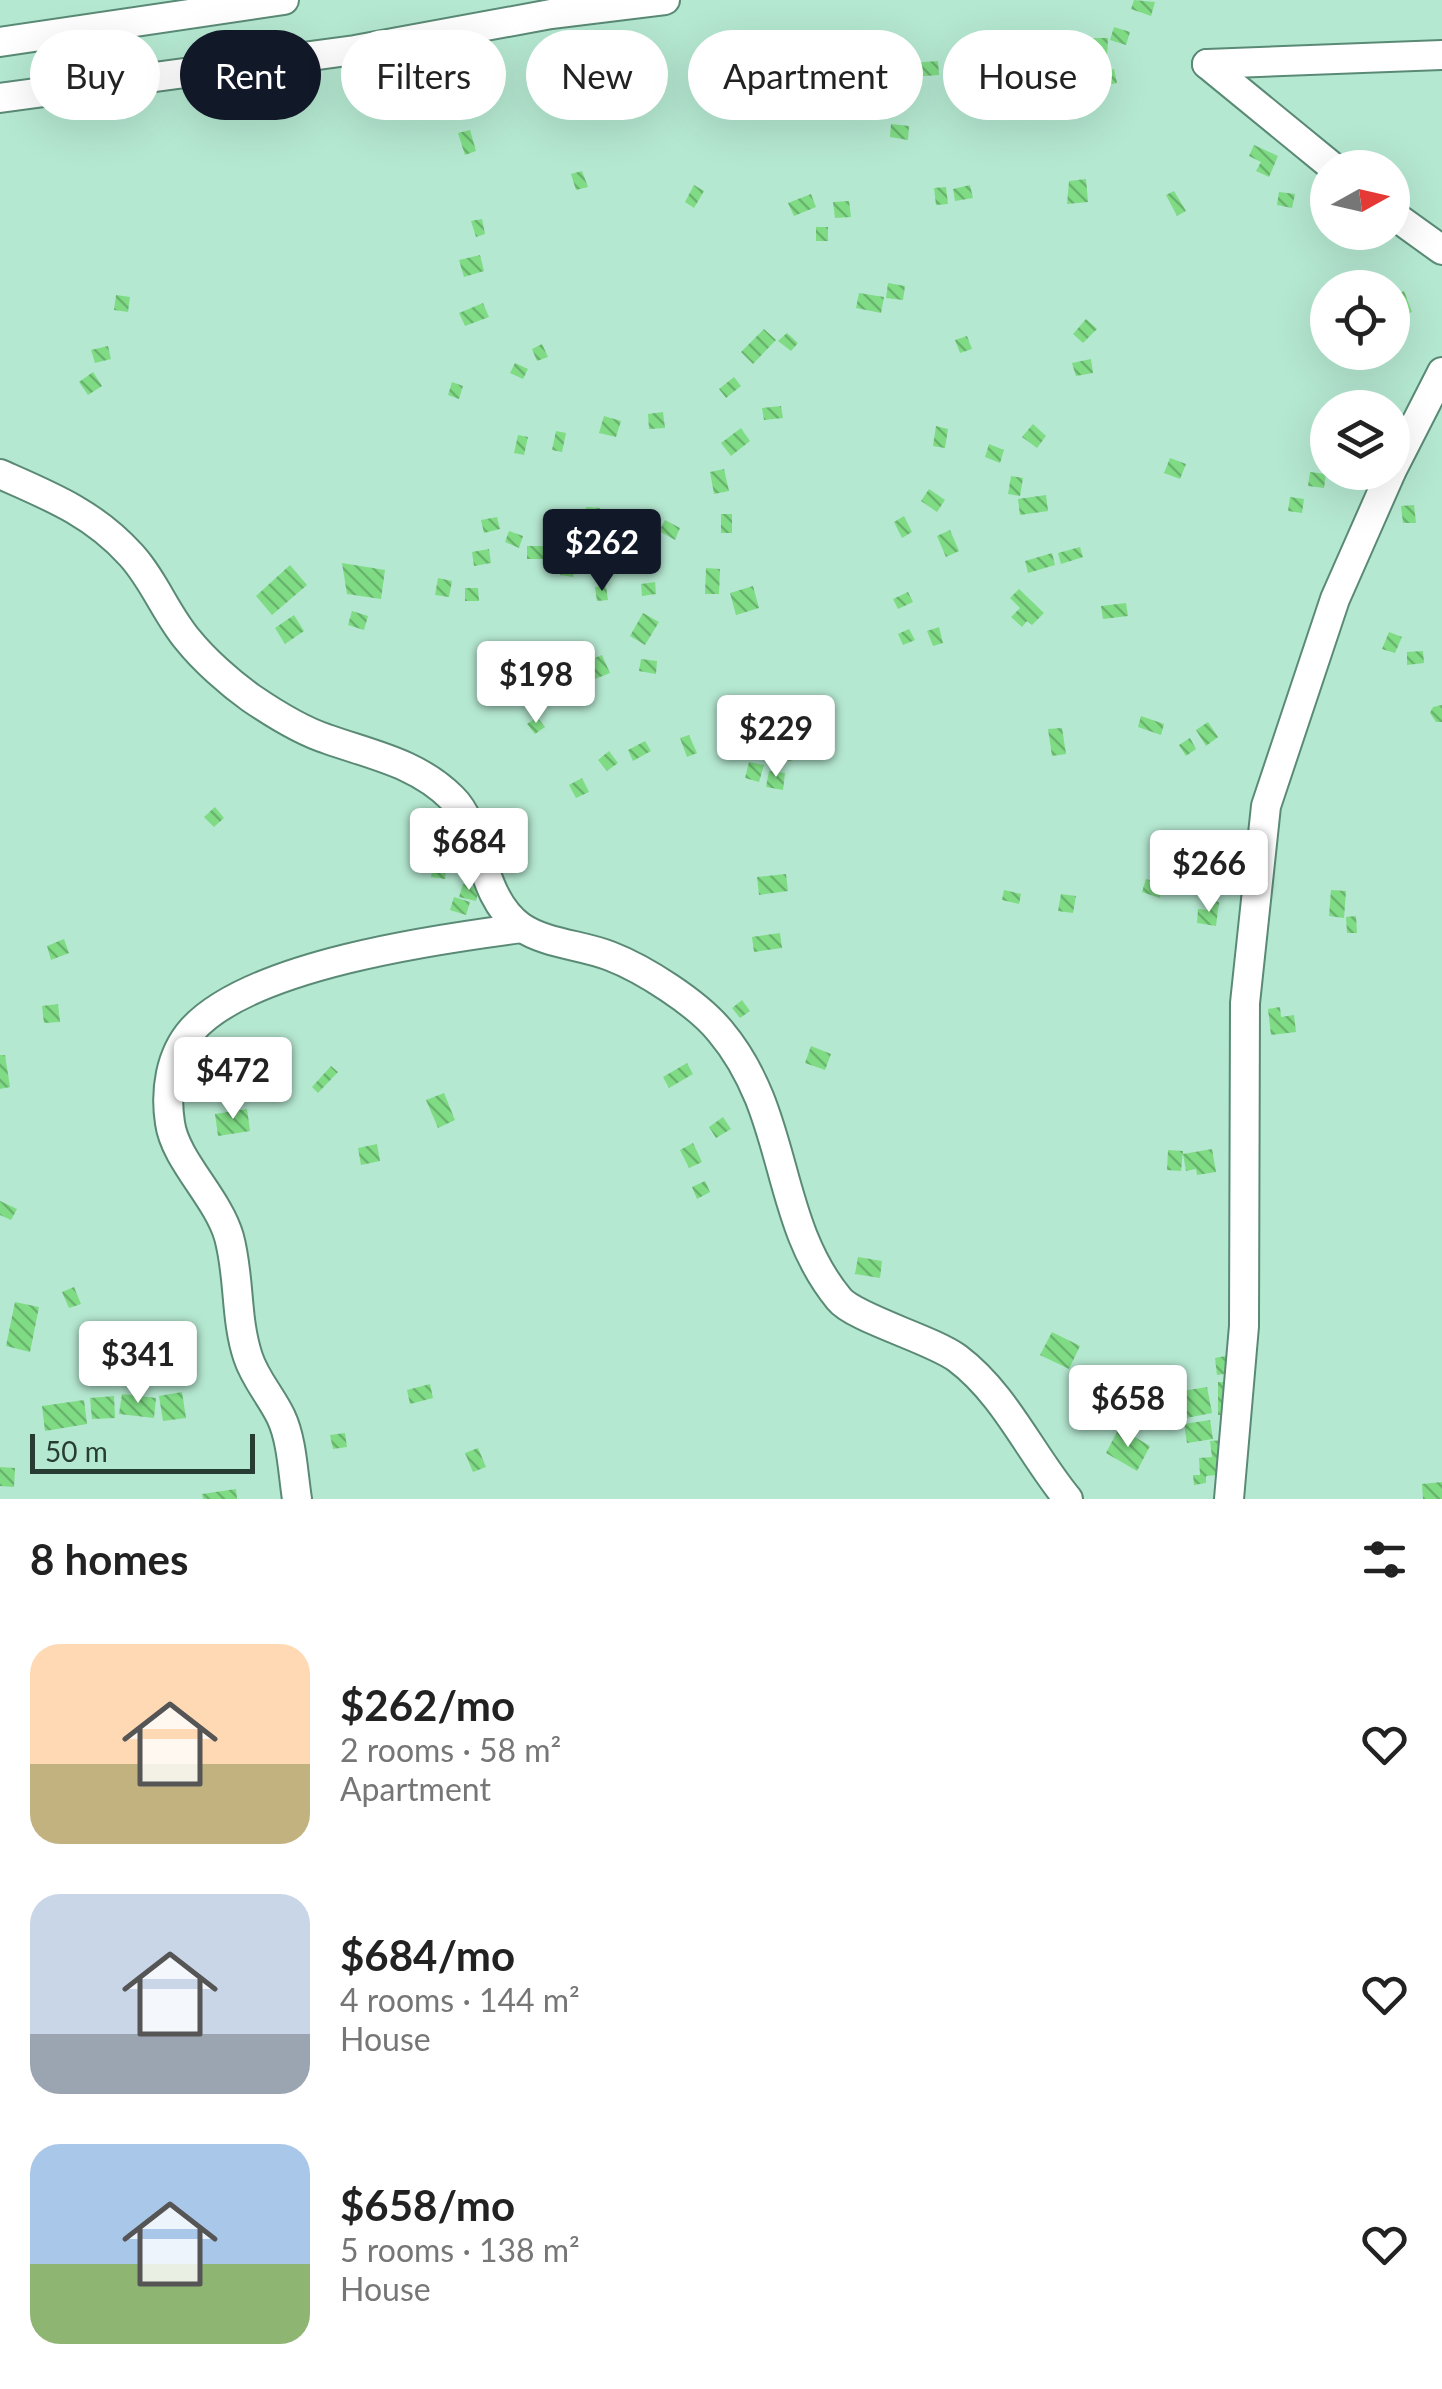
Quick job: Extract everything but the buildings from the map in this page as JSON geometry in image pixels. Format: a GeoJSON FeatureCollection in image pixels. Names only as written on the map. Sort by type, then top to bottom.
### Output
{"type":"FeatureCollection","features":[{"type":"Feature","properties":{"kind":"street"},"geometry":{"type":"LineString","coordinates":[[0,42],[284,0]]}},
{"type":"Feature","properties":{"kind":"street"},"geometry":{"type":"LineString","coordinates":[[0,98],[355,50],[551,14],[665,0]]}},
{"type":"Feature","properties":{"kind":"street"},"geometry":{"type":"LineString","coordinates":[[1312,150],[1207,64],[1442,55]]}},
{"type":"Feature","properties":{"kind":"street"},"geometry":{"type":"LineString","coordinates":[[1410,227],[1442,250]]}},
{"type":"Feature","properties":{"kind":"street"},"geometry":{"type":"LineString","coordinates":[[1410,435],[1442,372]]}},
{"type":"Feature","properties":{"kind":"street"},"geometry":{"type":"LineString","coordinates":[[0,474],[94,519],[133,557],[188,641],[250,697],[322,738],[388,758],[433,780],[463,809],[498,902],[522,928]]}},
{"type":"Feature","properties":{"kind":"street"},"geometry":{"type":"LineString","coordinates":[[1229,1499],[1244,1326],[1245,1003],[1266,806],[1335,599],[1384,490]]}},
{"type":"Feature","properties":{"kind":"street"},"geometry":{"type":"LineString","coordinates":[[297,1499],[282,1420],[248,1359],[228,1233],[170,1126],[168,1074],[192,1030],[238,996],[324,964],[436,939],[522,928],[612,956],[666,987],[718,1028],[754,1078],[778,1144],[795,1221],[819,1272],[842,1304],[954,1356],[987,1383],[1068,1499]]}}]}
